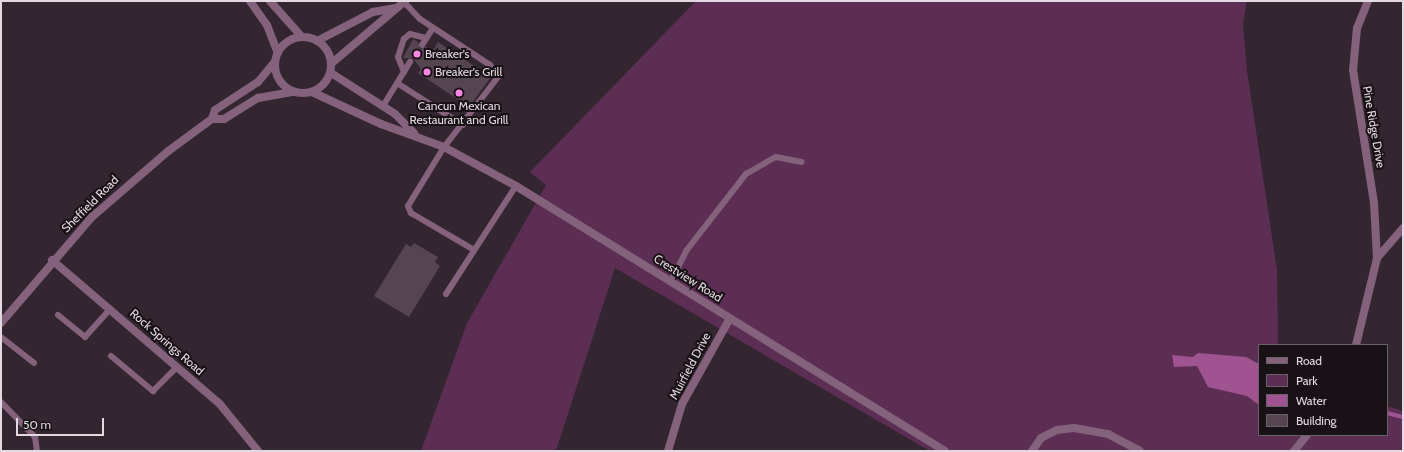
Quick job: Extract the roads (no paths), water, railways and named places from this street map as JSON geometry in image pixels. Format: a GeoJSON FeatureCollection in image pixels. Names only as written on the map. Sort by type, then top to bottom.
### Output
{"type":"FeatureCollection","features":[{"type":"Feature","properties":{"kind":"street"},"geometry":{"type":"LineString","coordinates":[[250,1],[267,26],[278,53]]}},
{"type":"Feature","properties":{"kind":"street"},"geometry":{"type":"LineString","coordinates":[[270,1],[302,37]]}},
{"type":"Feature","properties":{"kind":"street"},"geometry":{"type":"LineString","coordinates":[[332,63],[405,1]]}},
{"type":"Feature","properties":{"kind":"street","name":"Pine Ridge Drive"},"geometry":{"type":"LineString","coordinates":[[1356,344],[1377,258],[1373,195],[1353,70],[1357,28],[1368,1]]}},
{"type":"Feature","properties":{"kind":"street"},"geometry":{"type":"LineString","coordinates":[[318,41],[373,12],[396,8]]}},
{"type":"Feature","properties":{"kind":"street"},"geometry":{"type":"LineString","coordinates":[[302,37],[318,41],[325,46],[332,63],[331,73],[327,81],[312,92],[293,92],[279,80],[275,62],[278,53],[290,40],[302,37]]}},
{"type":"Feature","properties":{"kind":"street","name":"Sheffield Road"},"geometry":{"type":"LineString","coordinates":[[1,323],[52,260],[120,191],[212,119],[215,110],[258,82],[275,62]]}},
{"type":"Feature","properties":{"kind":"street","name":"Crestview Road"},"geometry":{"type":"LineString","coordinates":[[331,73],[383,106],[414,134]]}},
{"type":"Feature","properties":{"kind":"street","name":"Sheffield Road"},"geometry":{"type":"LineString","coordinates":[[212,119],[224,119],[258,98],[293,92]]}},
{"type":"Feature","properties":{"kind":"street","name":"Crestview Road"},"geometry":{"type":"LineString","coordinates":[[312,92],[381,124],[414,134],[444,147],[516,186],[945,451]]}},
{"type":"Feature","properties":{"kind":"street","name":"Pine Ridge Drive"},"geometry":{"type":"LineString","coordinates":[[1377,258],[1403,228]]}},
{"type":"Feature","properties":{"kind":"street","name":"Rock Springs Road"},"geometry":{"type":"LineString","coordinates":[[52,260],[177,367],[241,426],[258,451]]}},
{"type":"Feature","properties":{"kind":"street","name":"Muirfield Drive"},"geometry":{"type":"LineString","coordinates":[[668,451],[682,404],[730,318]]}},
{"type":"Feature","properties":{"kind":"street"},"geometry":{"type":"LineString","coordinates":[[1032,451],[1041,438],[1057,430],[1074,428],[1108,434],[1140,451]]}},
{"type":"Feature","properties":{"kind":"street"},"geometry":{"type":"LineString","coordinates":[[1294,451],[1306,436]]}},
{"type":"Feature","properties":{"kind":"lane"},"geometry":{"type":"LineString","coordinates":[[405,1],[433,28],[490,65],[498,77],[463,125],[444,147],[408,206],[411,213],[474,250]]}},
{"type":"Feature","properties":{"kind":"lane"},"geometry":{"type":"LineString","coordinates":[[422,45],[433,28]]}},
{"type":"Feature","properties":{"kind":"lane"},"geometry":{"type":"LineString","coordinates":[[404,72],[398,58],[404,40],[410,34],[426,38]]}},
{"type":"Feature","properties":{"kind":"lane"},"geometry":{"type":"LineString","coordinates":[[383,106],[410,62]]}},
{"type":"Feature","properties":{"kind":"lane"},"geometry":{"type":"LineString","coordinates":[[397,83],[463,125]]}},
{"type":"Feature","properties":{"kind":"lane"},"geometry":{"type":"LineString","coordinates":[[671,281],[686,251],[746,174],[776,157],[802,162]]}},
{"type":"Feature","properties":{"kind":"lane"},"geometry":{"type":"LineString","coordinates":[[446,294],[516,186]]}},
{"type":"Feature","properties":{"kind":"lane"},"geometry":{"type":"LineString","coordinates":[[58,315],[85,337],[110,309]]}},
{"type":"Feature","properties":{"kind":"lane"},"geometry":{"type":"LineString","coordinates":[[1,337],[34,363]]}},
{"type":"Feature","properties":{"kind":"lane"},"geometry":{"type":"LineString","coordinates":[[111,356],[153,391],[177,367]]}},
{"type":"Feature","properties":{"kind":"lane"},"geometry":{"type":"LineString","coordinates":[[1,402],[35,437],[37,451]]}},
{"type":"Feature","properties":{"kind":"water"},"geometry":{"type":"Polygon","coordinates":[[[1198,353],[1246,357],[1258,363],[1258,404],[1247,396],[1208,387],[1197,366],[1174,367],[1172,355],[1193,357],[1198,353]]]}},
{"type":"Feature","properties":{"kind":"waterway"},"geometry":{"type":"LineString","coordinates":[[1388,413],[1403,417]]}},
{"type":"Feature","properties":{"kind":"place","name":"Breaker's"},"geometry":{"type":"Point","coordinates":[417,54]}},
{"type":"Feature","properties":{"kind":"place","name":"Breaker's Grill"},"geometry":{"type":"Point","coordinates":[427,72]}},
{"type":"Feature","properties":{"kind":"place","name":"Cancun Mexican Restaurant and Grill"},"geometry":{"type":"Point","coordinates":[459,93]}}]}
